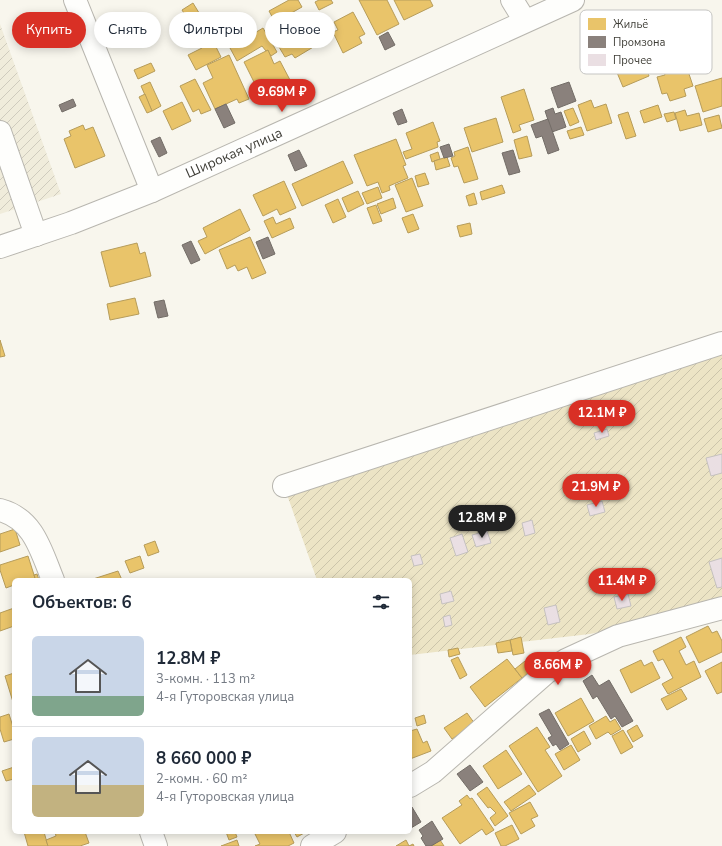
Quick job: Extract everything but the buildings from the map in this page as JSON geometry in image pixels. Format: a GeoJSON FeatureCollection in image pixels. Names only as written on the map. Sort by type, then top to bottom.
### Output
{"type":"FeatureCollection","features":[{"type":"Feature","properties":{"kind":"street"},"geometry":{"type":"LineString","coordinates":[[75,0],[152,191]]}},
{"type":"Feature","properties":{"kind":"street"},"geometry":{"type":"LineString","coordinates":[[512,0],[525,21]]}},
{"type":"Feature","properties":{"kind":"street","name":"Широкая улица"},"geometry":{"type":"LineString","coordinates":[[0,247],[72,224],[152,191],[573,0]]}},
{"type":"Feature","properties":{"kind":"street"},"geometry":{"type":"LineString","coordinates":[[0,132],[36,235]]}},
{"type":"Feature","properties":{"kind":"street"},"geometry":{"type":"LineString","coordinates":[[284,486],[722,343]]}},
{"type":"Feature","properties":{"kind":"street"},"geometry":{"type":"LineString","coordinates":[[0,510],[8,512],[28,525],[35,537],[52,578]]}},
{"type":"Feature","properties":{"kind":"street"},"geometry":{"type":"LineString","coordinates":[[412,785],[434,772],[547,672],[566,660],[618,636],[722,608]]}},
{"type":"Feature","properties":{"kind":"street"},"geometry":{"type":"LineString","coordinates":[[152,834],[156,846]]}},
{"type":"Feature","properties":{"kind":"street"},"geometry":{"type":"LineString","coordinates":[[312,846],[332,834]]}},
{"type":"Feature","properties":{"kind":"shaded area"},"geometry":{"type":"Polygon","coordinates":[[[0,24],[61,194],[0,214],[0,24]]]}},
{"type":"Feature","properties":{"kind":"shaded area"},"geometry":{"type":"Polygon","coordinates":[[[722,343],[722,606],[590,634],[412,655],[412,578],[316,578],[284,486],[722,343]]]}}]}
